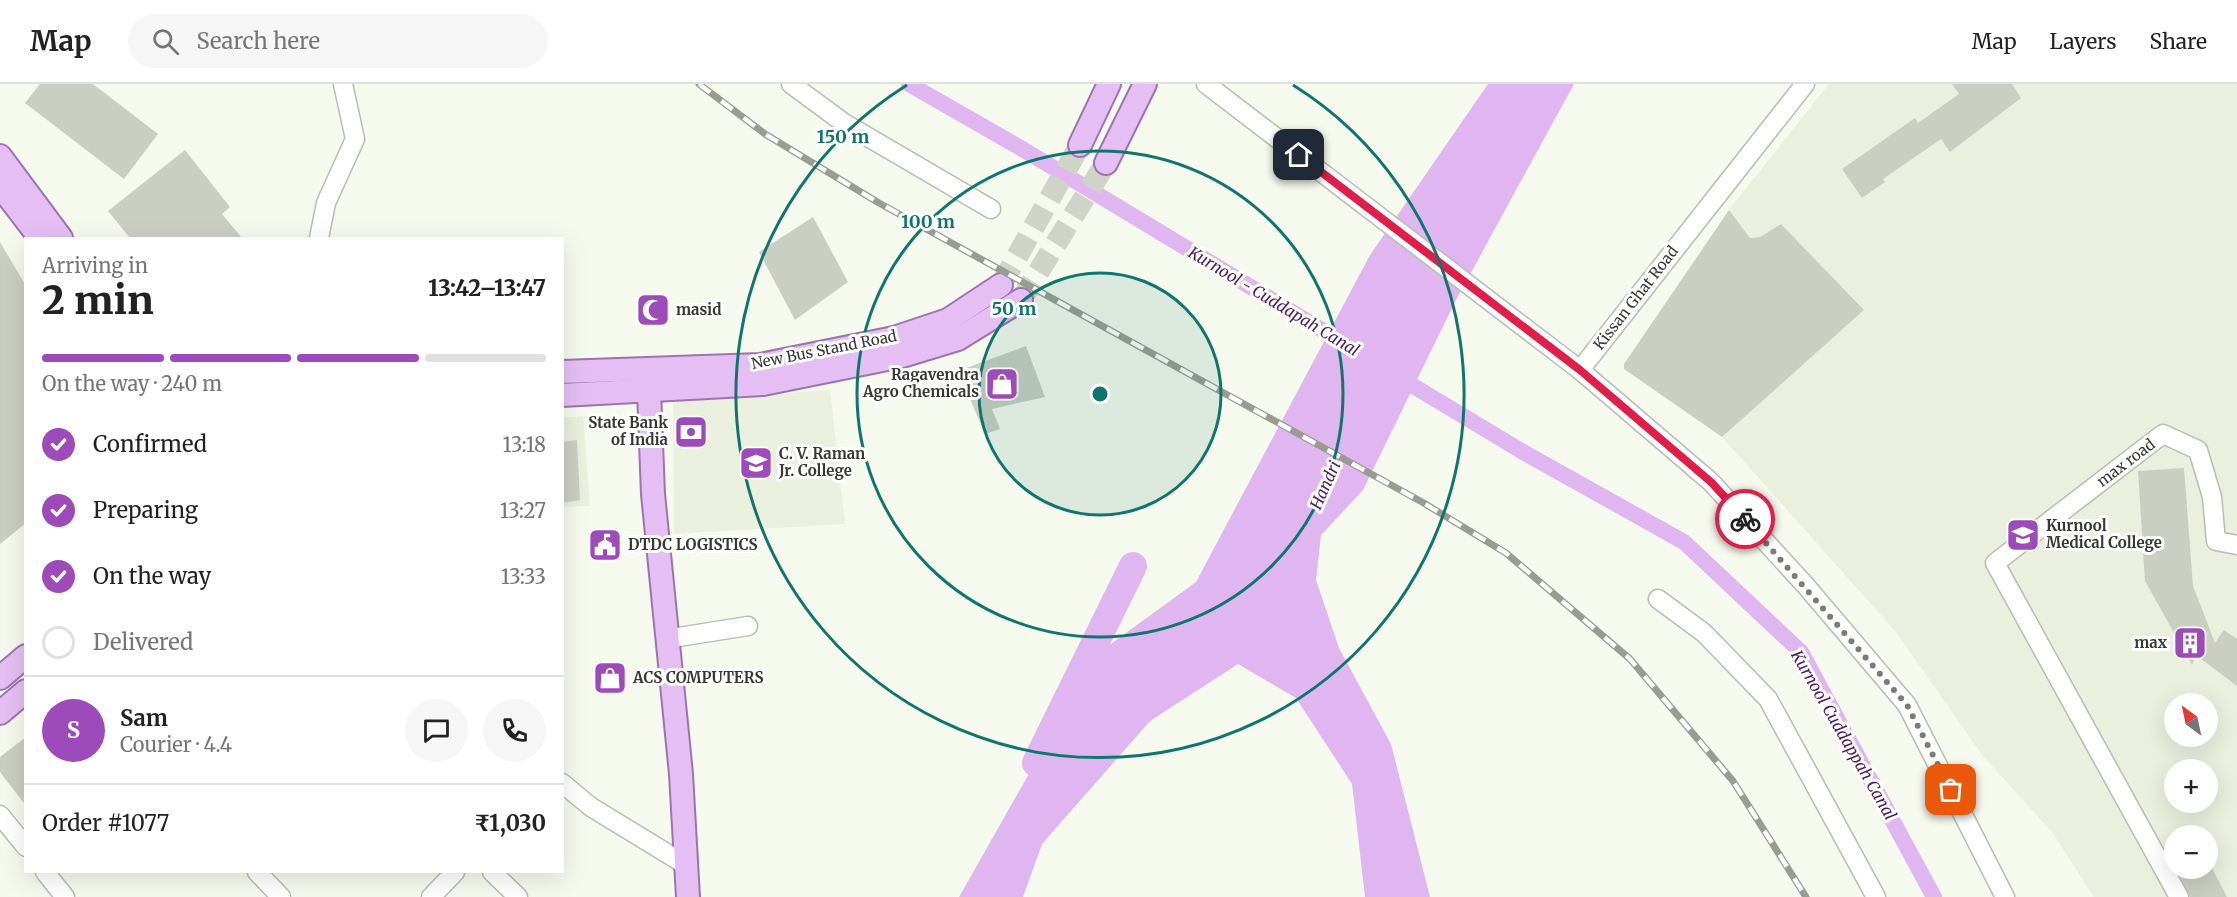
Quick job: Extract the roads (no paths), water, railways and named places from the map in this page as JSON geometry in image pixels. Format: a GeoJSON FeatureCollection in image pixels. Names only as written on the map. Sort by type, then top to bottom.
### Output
{"type":"FeatureCollection","features":[{"type":"Feature","properties":{"kind":"main road"},"geometry":{"type":"LineString","coordinates":[[1080,145],[1109,84]]}},
{"type":"Feature","properties":{"kind":"main road"},"geometry":{"type":"LineString","coordinates":[[1106,163],[1145,84]]}},
{"type":"Feature","properties":{"kind":"main road"},"geometry":{"type":"LineString","coordinates":[[0,156],[61,237]]}},
{"type":"Feature","properties":{"kind":"main road"},"geometry":{"type":"LineString","coordinates":[[0,186],[39,237]]}},
{"type":"Feature","properties":{"kind":"main road","name":"New Bus Stand Road"},"geometry":{"type":"LineString","coordinates":[[564,372],[760,365],[894,338],[948,320],[1001,285]]}},
{"type":"Feature","properties":{"kind":"main road","name":"New Bus Stand Road"},"geometry":{"type":"LineString","coordinates":[[564,396],[763,384],[902,356],[958,339],[1021,300]]}},
{"type":"Feature","properties":{"kind":"main road"},"geometry":{"type":"LineString","coordinates":[[650,391],[652,494],[681,774],[687,897]]}},
{"type":"Feature","properties":{"kind":"main road"},"geometry":{"type":"LineString","coordinates":[[1,673],[24,657]]}},
{"type":"Feature","properties":{"kind":"main road"},"geometry":{"type":"LineString","coordinates":[[0,713],[24,693]]}},
{"type":"Feature","properties":{"kind":"street"},"geometry":{"type":"LineString","coordinates":[[318,237],[326,202],[355,139],[343,84]]}},
{"type":"Feature","properties":{"kind":"street"},"geometry":{"type":"LineString","coordinates":[[791,84],[844,123],[991,209]]}},
{"type":"Feature","properties":{"kind":"street"},"geometry":{"type":"LineString","coordinates":[[1206,84],[1580,370],[1711,482],[1806,586],[1907,705],[2005,897]]}},
{"type":"Feature","properties":{"kind":"street","name":"Kissan Ghat Road"},"geometry":{"type":"LineString","coordinates":[[1580,370],[1805,84]]}},
{"type":"Feature","properties":{"kind":"street"},"geometry":{"type":"LineString","coordinates":[[650,391],[652,369]]}},
{"type":"Feature","properties":{"kind":"street","name":"max road"},"geometry":{"type":"LineString","coordinates":[[2179,897],[1995,563],[2163,434],[2198,450],[2212,497],[2216,541],[2237,545]]}},
{"type":"Feature","properties":{"kind":"street"},"geometry":{"type":"LineString","coordinates":[[1658,599],[1704,633],[1768,699],[1876,897]]}},
{"type":"Feature","properties":{"kind":"street"},"geometry":{"type":"LineString","coordinates":[[666,639],[748,626]]}},
{"type":"Feature","properties":{"kind":"street"},"geometry":{"type":"LineString","coordinates":[[564,785],[591,807],[686,865]]}},
{"type":"Feature","properties":{"kind":"street"},"geometry":{"type":"LineString","coordinates":[[0,815],[24,845]]}},
{"type":"Feature","properties":{"kind":"street"},"geometry":{"type":"LineString","coordinates":[[46,873],[65,897]]}},
{"type":"Feature","properties":{"kind":"street"},"geometry":{"type":"LineString","coordinates":[[258,873],[281,897]]}},
{"type":"Feature","properties":{"kind":"street"},"geometry":{"type":"LineString","coordinates":[[432,897],[454,873]]}},
{"type":"Feature","properties":{"kind":"street"},"geometry":{"type":"LineString","coordinates":[[493,873],[518,897]]}},
{"type":"Feature","properties":{"kind":"water","name":"Handri"},"geometry":{"type":"Polygon","coordinates":[[[1488,84],[1574,84],[1456,300],[1363,490],[1321,535],[1316,580],[1339,648],[1391,744],[1430,897],[1365,897],[1352,784],[1296,698],[1238,664],[1150,721],[1042,844],[1023,897],[959,897],[1097,654],[1196,582],[1370,255],[1488,84]]]}},
{"type":"Feature","properties":{"kind":"waterway","name":"Kurnool - Cuddapah Canal"},"geometry":{"type":"LineString","coordinates":[[909,84],[1024,150],[1345,344]]}},
{"type":"Feature","properties":{"kind":"waterway","name":"Kurnool Cuddappah Canal"},"geometry":{"type":"LineString","coordinates":[[1395,375],[1523,452],[1684,542],[1801,652],[1934,897]]}},
{"type":"Feature","properties":{"kind":"waterway"},"geometry":{"type":"LineString","coordinates":[[1036,763],[1133,566]]}},
{"type":"Feature","properties":{"kind":"tunnel"},"geometry":{"type":"LineString","coordinates":[[1001,285],[1080,145]]}},
{"type":"Feature","properties":{"kind":"tunnel"},"geometry":{"type":"LineString","coordinates":[[1021,300],[1106,163]]}},
{"type":"Feature","properties":{"kind":"railway"},"geometry":{"type":"LineString","coordinates":[[699,84],[765,134],[879,203],[1422,502],[1506,553],[1630,659],[1733,781],[1806,897]]}},
{"type":"Feature","properties":{"kind":"place","name":"masid"},"geometry":{"type":"Point","coordinates":[653,310]}},
{"type":"Feature","properties":{"kind":"place","name":"Ragavendra Agro Chemicals"},"geometry":{"type":"Point","coordinates":[1002,384]}},
{"type":"Feature","properties":{"kind":"place","name":"State Bank of India"},"geometry":{"type":"Point","coordinates":[691,432]}},
{"type":"Feature","properties":{"kind":"place","name":"C. V. Raman Jr. College"},"geometry":{"type":"Point","coordinates":[756,463]}},
{"type":"Feature","properties":{"kind":"place","name":"Kurnool Medical College"},"geometry":{"type":"Point","coordinates":[2023,535]}},
{"type":"Feature","properties":{"kind":"place","name":"DTDC LOGISTICS"},"geometry":{"type":"Point","coordinates":[605,545]}},
{"type":"Feature","properties":{"kind":"place","name":"max"},"geometry":{"type":"Point","coordinates":[2190,643]}},
{"type":"Feature","properties":{"kind":"place","name":"ACS COMPUTERS"},"geometry":{"type":"Point","coordinates":[610,678]}}]}
